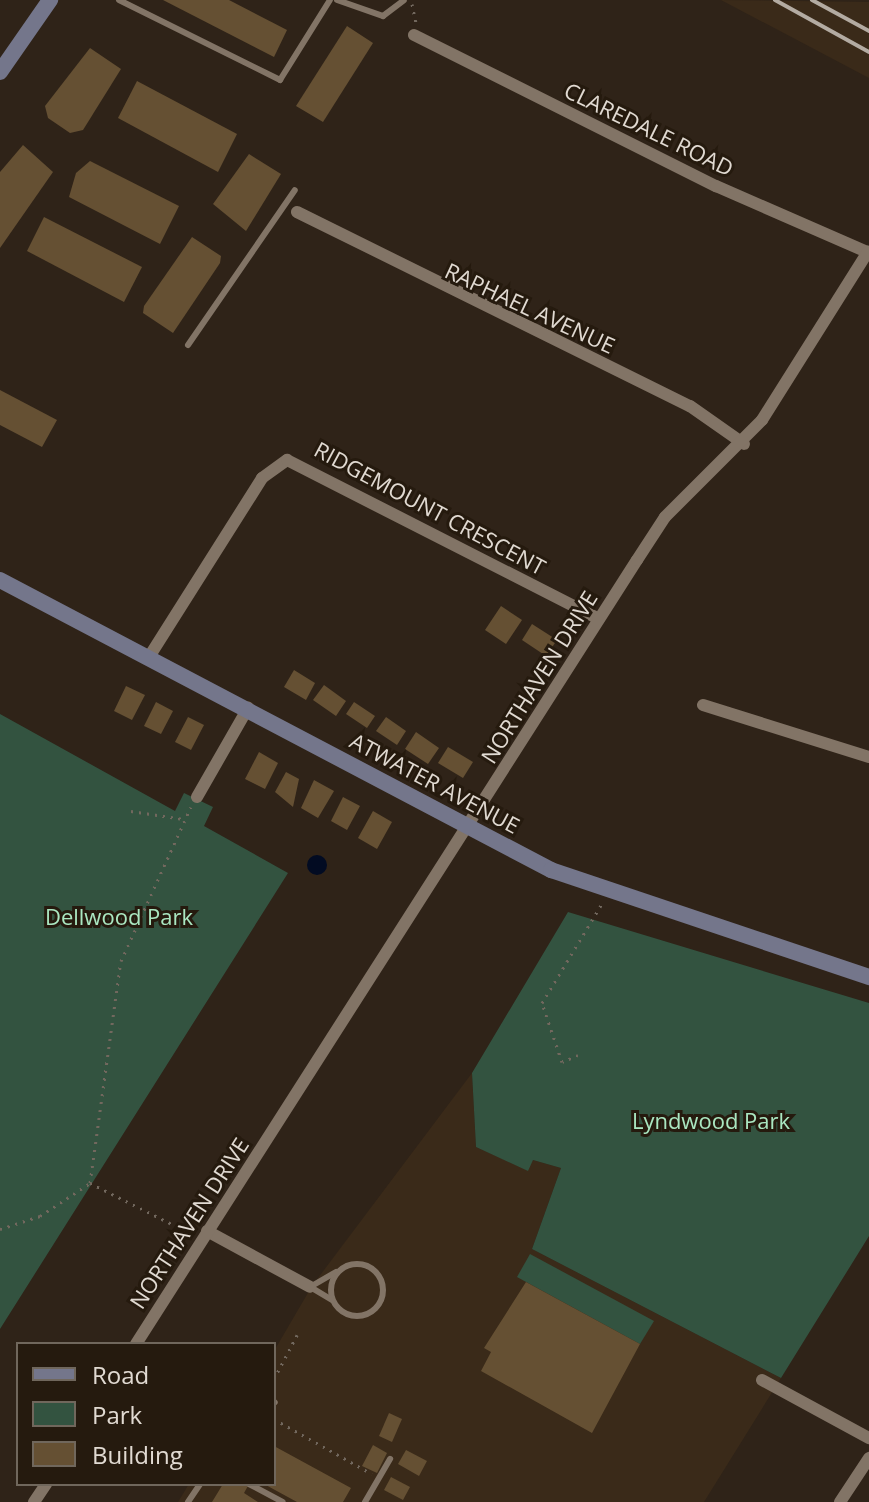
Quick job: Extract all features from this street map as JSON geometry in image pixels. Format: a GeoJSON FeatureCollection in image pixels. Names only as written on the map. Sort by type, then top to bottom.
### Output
{"type":"FeatureCollection","features":[{"type":"Feature","properties":{"kind":"street"},"geometry":{"type":"LineString","coordinates":[[0,72],[50,0]]}},
{"type":"Feature","properties":{"kind":"street","name":"CLAREDALE ROAD"},"geometry":{"type":"LineString","coordinates":[[414,35],[716,186],[869,253]]}},
{"type":"Feature","properties":{"kind":"street","name":"RAPHAEL AVENUE"},"geometry":{"type":"LineString","coordinates":[[297,212],[410,274],[690,406],[744,444]]}},
{"type":"Feature","properties":{"kind":"street","name":"NORTHAVEN DRIVE"},"geometry":{"type":"LineString","coordinates":[[137,1342],[665,517],[744,444],[869,253]]}},
{"type":"Feature","properties":{"kind":"street","name":"RIDGEMOUNT CRESCENT"},"geometry":{"type":"LineString","coordinates":[[149,657],[262,478],[287,460],[599,619]]}},
{"type":"Feature","properties":{"kind":"street","name":"ATWATER AVENUE"},"geometry":{"type":"LineString","coordinates":[[0,580],[469,827],[608,893],[869,977]]}},
{"type":"Feature","properties":{"kind":"street"},"geometry":{"type":"LineString","coordinates":[[703,705],[869,757]]}},
{"type":"Feature","properties":{"kind":"street"},"geometry":{"type":"LineString","coordinates":[[197,797],[248,708]]}},
{"type":"Feature","properties":{"kind":"street"},"geometry":{"type":"LineString","coordinates":[[205,1235],[310,1287]]}},
{"type":"Feature","properties":{"kind":"street"},"geometry":{"type":"LineString","coordinates":[[762,1380],[869,1438]]}},
{"type":"Feature","properties":{"kind":"street"},"geometry":{"type":"LineString","coordinates":[[840,1502],[869,1458]]}},
{"type":"Feature","properties":{"kind":"lane"},"geometry":{"type":"LineString","coordinates":[[119,0],[280,80],[330,0]]}},
{"type":"Feature","properties":{"kind":"lane"},"geometry":{"type":"LineString","coordinates":[[337,0],[383,16],[406,0]]}},
{"type":"Feature","properties":{"kind":"lane"},"geometry":{"type":"LineString","coordinates":[[188,345],[295,190]]}},
{"type":"Feature","properties":{"kind":"lane"},"geometry":{"type":"LineString","coordinates":[[332,1300],[332,1282],[343,1268]]}},
{"type":"Feature","properties":{"kind":"lane"},"geometry":{"type":"LineString","coordinates":[[343,1268],[372,1268],[383,1294],[375,1310],[358,1317],[310,1287],[343,1268]]}},
{"type":"Feature","properties":{"kind":"lane"},"geometry":{"type":"LineString","coordinates":[[365,1502],[390,1459]]}},
{"type":"Feature","properties":{"kind":"lane"},"geometry":{"type":"LineString","coordinates":[[253,1486],[283,1502]]}},
{"type":"Feature","properties":{"kind":"path"},"geometry":{"type":"LineString","coordinates":[[406,0],[417,17],[414,35]]}},
{"type":"Feature","properties":{"kind":"path"},"geometry":{"type":"LineString","coordinates":[[0,1229],[40,1216],[90,1183],[121,961],[184,819],[197,797]]}},
{"type":"Feature","properties":{"kind":"path"},"geometry":{"type":"LineString","coordinates":[[131,811],[184,819]]}},
{"type":"Feature","properties":{"kind":"path"},"geometry":{"type":"LineString","coordinates":[[578,1055],[562,1062],[547,1031],[542,1003],[549,986],[584,941],[608,893]]}},
{"type":"Feature","properties":{"kind":"path"},"geometry":{"type":"LineString","coordinates":[[541,1033],[547,1031]]}},
{"type":"Feature","properties":{"kind":"path"},"geometry":{"type":"LineString","coordinates":[[90,1183],[205,1235]]}},
{"type":"Feature","properties":{"kind":"path"},"geometry":{"type":"LineString","coordinates":[[276,1375],[297,1335]]}},
{"type":"Feature","properties":{"kind":"path"},"geometry":{"type":"LineString","coordinates":[[276,1420],[379,1478]]}},
{"type":"Feature","properties":{"kind":"shaded area"},"geometry":{"type":"Polygon","coordinates":[[[721,0],[869,2],[869,78],[721,0]]]}},
{"type":"Feature","properties":{"kind":"shaded area"},"geometry":{"type":"Polygon","coordinates":[[[472,1073],[476,1147],[527,1170],[533,1160],[561,1168],[532,1249],[781,1378],[704,1502],[178,1502],[188,1486],[276,1486],[276,1348],[312,1286],[472,1073]]]}},
{"type":"Feature","properties":{"kind":"green space","name":"Dellwood Park"},"geometry":{"type":"Polygon","coordinates":[[[0,714],[175,811],[184,793],[213,807],[204,826],[288,873],[0,1329],[0,714]]]}},
{"type":"Feature","properties":{"kind":"green space","name":"Lyndwood Park"},"geometry":{"type":"Polygon","coordinates":[[[568,912],[869,1003],[869,1236],[781,1378],[532,1249],[561,1168],[533,1160],[528,1171],[476,1147],[472,1073],[568,912]]]}},
{"type":"Feature","properties":{"kind":"green space"},"geometry":{"type":"Polygon","coordinates":[[[530,1254],[654,1321],[640,1344],[517,1277],[530,1254]]]}},
{"type":"Feature","properties":{"kind":"water"},"geometry":{"type":"Polygon","coordinates":[[[317,855],[324,858],[327,865],[324,872],[317,875],[310,872],[307,865],[310,858],[317,855]]]}},
{"type":"Feature","properties":{"kind":"building"},"geometry":{"type":"Polygon","coordinates":[[[163,0],[229,0],[287,30],[274,57],[163,0]]]}},
{"type":"Feature","properties":{"kind":"building"},"geometry":{"type":"Polygon","coordinates":[[[347,26],[373,43],[323,122],[296,106],[347,26]]]}},
{"type":"Feature","properties":{"kind":"building"},"geometry":{"type":"Polygon","coordinates":[[[90,48],[121,69],[83,130],[70,133],[48,118],[45,106],[90,48]]]}},
{"type":"Feature","properties":{"kind":"building"},"geometry":{"type":"Polygon","coordinates":[[[137,81],[237,134],[218,172],[118,118],[137,81]]]}},
{"type":"Feature","properties":{"kind":"building"},"geometry":{"type":"Polygon","coordinates":[[[23,145],[53,172],[0,248],[0,172],[23,145]]]}},
{"type":"Feature","properties":{"kind":"building"},"geometry":{"type":"Polygon","coordinates":[[[249,154],[281,174],[246,231],[213,204],[249,154]]]}},
{"type":"Feature","properties":{"kind":"building"},"geometry":{"type":"Polygon","coordinates":[[[90,161],[179,206],[160,244],[69,197],[76,173],[90,161]]]}},
{"type":"Feature","properties":{"kind":"building"},"geometry":{"type":"Polygon","coordinates":[[[44,217],[142,267],[124,302],[27,251],[44,217]]]}},
{"type":"Feature","properties":{"kind":"building"},"geometry":{"type":"Polygon","coordinates":[[[192,237],[221,256],[220,263],[173,333],[143,313],[144,306],[192,237]]]}},
{"type":"Feature","properties":{"kind":"building"},"geometry":{"type":"Polygon","coordinates":[[[0,390],[57,420],[42,447],[0,425],[0,390]]]}},
{"type":"Feature","properties":{"kind":"building"},"geometry":{"type":"Polygon","coordinates":[[[501,606],[522,620],[506,644],[485,630],[501,606]]]}},
{"type":"Feature","properties":{"kind":"building"},"geometry":{"type":"Polygon","coordinates":[[[532,624],[557,640],[546,656],[522,640],[532,624]]]}},
{"type":"Feature","properties":{"kind":"building"},"geometry":{"type":"Polygon","coordinates":[[[294,670],[315,683],[306,700],[284,687],[294,670]]]}},
{"type":"Feature","properties":{"kind":"building"},"geometry":{"type":"Polygon","coordinates":[[[324,685],[346,701],[336,716],[313,700],[324,685]]]}},
{"type":"Feature","properties":{"kind":"building"},"geometry":{"type":"Polygon","coordinates":[[[126,686],[145,695],[132,720],[114,711],[126,686]]]}},
{"type":"Feature","properties":{"kind":"building"},"geometry":{"type":"Polygon","coordinates":[[[156,702],[173,711],[161,734],[144,726],[156,702]]]}},
{"type":"Feature","properties":{"kind":"building"},"geometry":{"type":"Polygon","coordinates":[[[354,702],[375,716],[367,728],[346,714],[354,702]]]}},
{"type":"Feature","properties":{"kind":"building"},"geometry":{"type":"Polygon","coordinates":[[[188,717],[204,725],[191,750],[175,742],[188,717]]]}},
{"type":"Feature","properties":{"kind":"building"},"geometry":{"type":"Polygon","coordinates":[[[386,717],[406,731],[397,745],[376,731],[386,717]]]}},
{"type":"Feature","properties":{"kind":"building"},"geometry":{"type":"Polygon","coordinates":[[[416,732],[439,748],[428,764],[405,749],[416,732]]]}},
{"type":"Feature","properties":{"kind":"building"},"geometry":{"type":"Polygon","coordinates":[[[448,747],[473,762],[463,778],[438,763],[448,747]]]}},
{"type":"Feature","properties":{"kind":"building"},"geometry":{"type":"Polygon","coordinates":[[[259,752],[278,763],[265,789],[245,779],[259,752]]]}},
{"type":"Feature","properties":{"kind":"building"},"geometry":{"type":"Polygon","coordinates":[[[286,772],[299,779],[293,807],[275,792],[286,772]]]}},
{"type":"Feature","properties":{"kind":"building"},"geometry":{"type":"Polygon","coordinates":[[[314,780],[334,791],[318,818],[301,808],[314,780]]]}},
{"type":"Feature","properties":{"kind":"building"},"geometry":{"type":"Polygon","coordinates":[[[343,797],[360,806],[347,830],[331,821],[343,797]]]}},
{"type":"Feature","properties":{"kind":"building"},"geometry":{"type":"Polygon","coordinates":[[[373,811],[392,822],[377,849],[358,838],[373,811]]]}},
{"type":"Feature","properties":{"kind":"building"},"geometry":{"type":"Polygon","coordinates":[[[526,1282],[640,1344],[592,1433],[481,1371],[491,1352],[484,1348],[526,1282]]]}},
{"type":"Feature","properties":{"kind":"building"},"geometry":{"type":"Polygon","coordinates":[[[389,1413],[402,1419],[392,1442],[379,1436],[389,1413]]]}},
{"type":"Feature","properties":{"kind":"building"},"geometry":{"type":"Polygon","coordinates":[[[373,1445],[387,1453],[377,1473],[362,1466],[373,1445]]]}},
{"type":"Feature","properties":{"kind":"building"},"geometry":{"type":"Polygon","coordinates":[[[276,1447],[351,1488],[343,1502],[297,1502],[268,1486],[276,1486],[276,1447]]]}},
{"type":"Feature","properties":{"kind":"building"},"geometry":{"type":"Polygon","coordinates":[[[406,1450],[427,1461],[419,1476],[398,1464],[406,1450]]]}},
{"type":"Feature","properties":{"kind":"building"},"geometry":{"type":"Polygon","coordinates":[[[391,1477],[410,1487],[403,1500],[384,1490],[391,1477]]]}},
{"type":"Feature","properties":{"kind":"building"},"geometry":{"type":"Polygon","coordinates":[[[222,1486],[248,1486],[244,1493],[258,1502],[212,1502],[222,1486]]]}},
{"type":"Feature","properties":{"kind":"railway"},"geometry":{"type":"LineString","coordinates":[[775,0],[869,52]]}},
{"type":"Feature","properties":{"kind":"railway"},"geometry":{"type":"LineString","coordinates":[[812,0],[869,31]]}}]}
